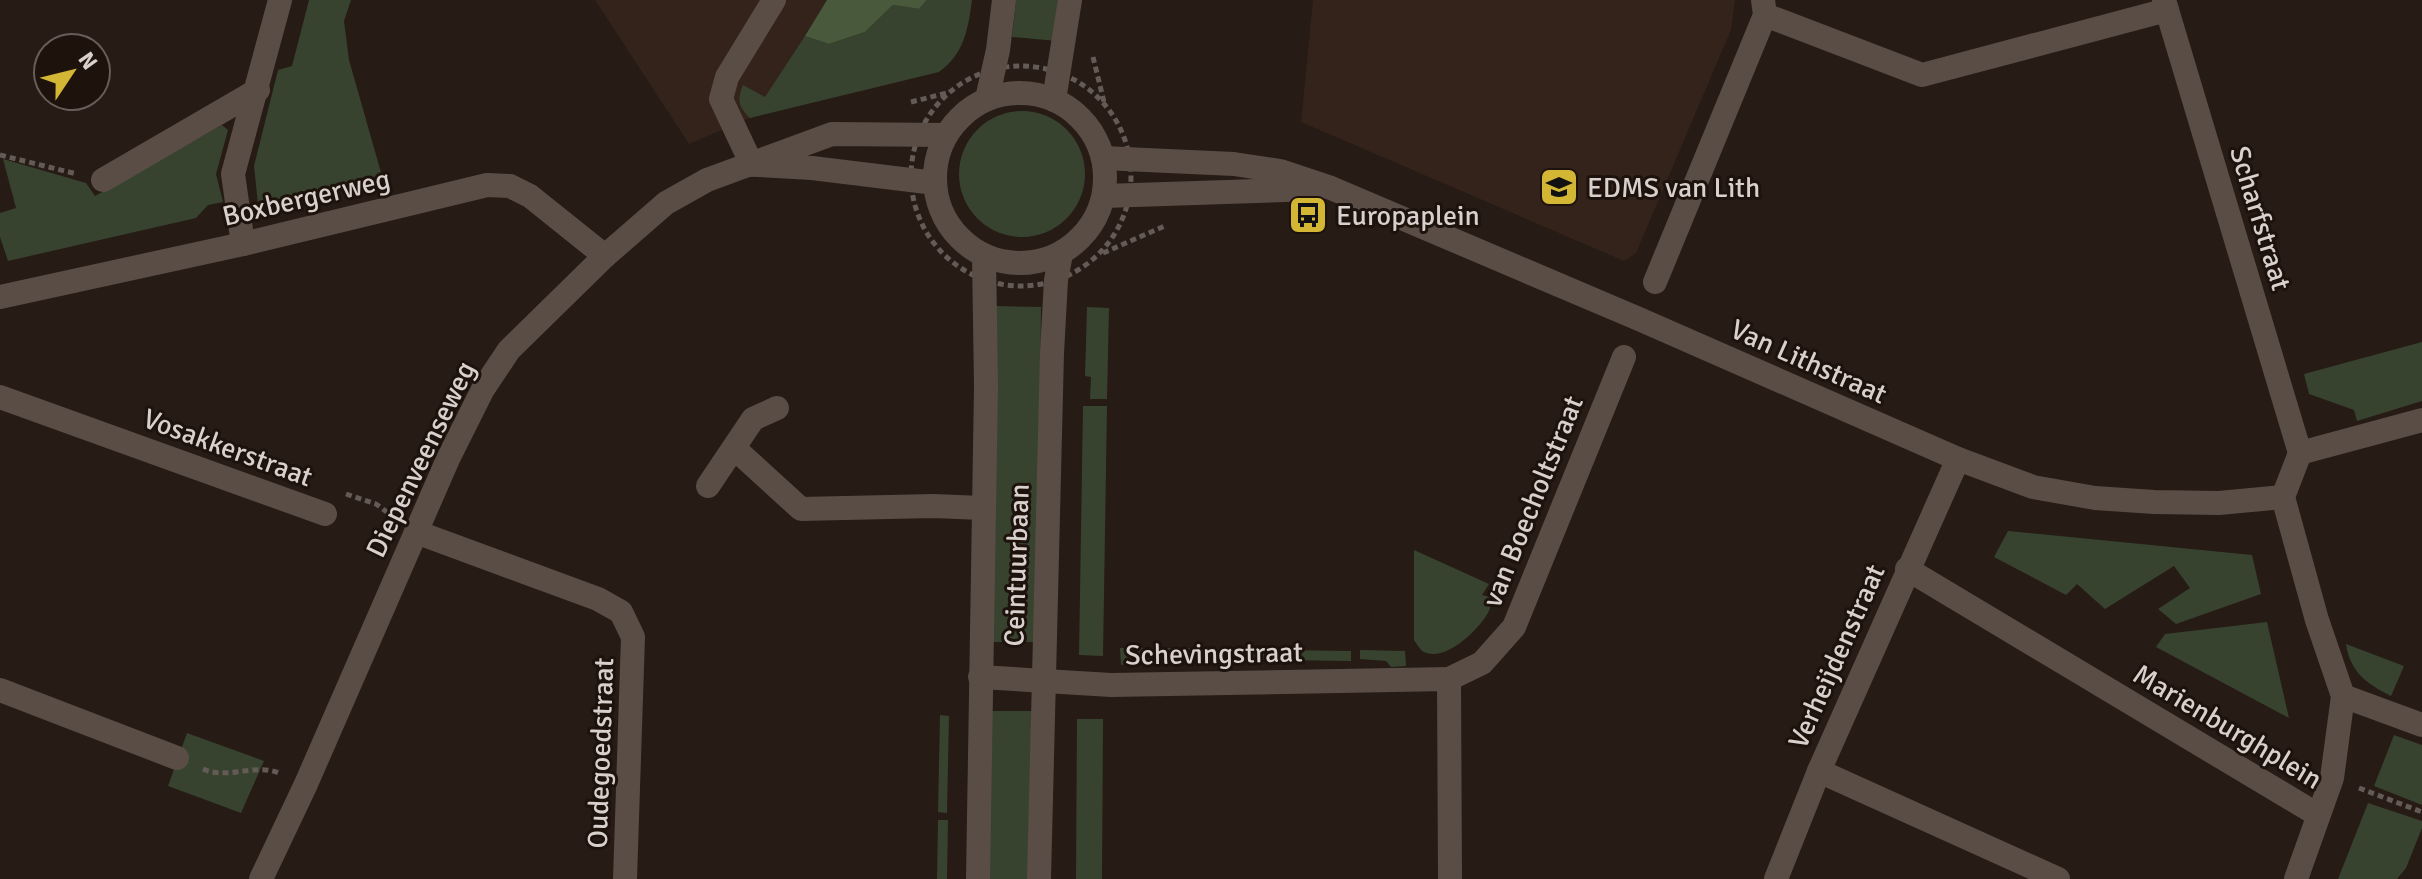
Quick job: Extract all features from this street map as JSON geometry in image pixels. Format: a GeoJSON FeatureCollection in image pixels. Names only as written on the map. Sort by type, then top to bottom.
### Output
{"type":"FeatureCollection","features":[{"type":"Feature","properties":{"kind":"street"},"geometry":{"type":"LineString","coordinates":[[243,244],[233,174],[280,0]]}},
{"type":"Feature","properties":{"kind":"street"},"geometry":{"type":"LineString","coordinates":[[752,165],[721,99],[727,77],[774,0]]}},
{"type":"Feature","properties":{"kind":"street"},"geometry":{"type":"LineString","coordinates":[[987,99],[998,50],[1004,0]]}},
{"type":"Feature","properties":{"kind":"street"},"geometry":{"type":"LineString","coordinates":[[1054,100],[1070,0]]}},
{"type":"Feature","properties":{"kind":"street"},"geometry":{"type":"LineString","coordinates":[[1655,282],[1764,7],[1922,75],[2165,5]]}},
{"type":"Feature","properties":{"kind":"street","name":"Scharfstraat"},"geometry":{"type":"LineString","coordinates":[[2165,5],[2300,453]]}},
{"type":"Feature","properties":{"kind":"street"},"geometry":{"type":"LineString","coordinates":[[103,180],[258,90]]}},
{"type":"Feature","properties":{"kind":"street"},"geometry":{"type":"LineString","coordinates":[[1032,93],[1054,100],[1077,114],[1092,132],[1103,158],[1106,179],[1098,215],[1086,234],[1061,254],[1043,261],[1022,264],[984,256],[964,243],[949,225],[938,204],[935,183],[937,156],[946,135],[960,118],[987,99],[1032,93]]}},
{"type":"Feature","properties":{"kind":"street","name":"Diepenveenseweg"},"geometry":{"type":"LineString","coordinates":[[261,879],[306,784],[448,459],[483,389],[509,350],[605,256],[666,203],[707,180],[832,134],[946,135]]}},
{"type":"Feature","properties":{"kind":"street","name":"Van Lithstraat"},"geometry":{"type":"LineString","coordinates":[[1103,158],[1234,164],[1280,171],[1331,188],[1958,459],[2033,487],[2095,498],[2219,503],[2283,497]]}},
{"type":"Feature","properties":{"kind":"street","name":"Diepenveenseweg"},"geometry":{"type":"LineString","coordinates":[[752,165],[812,168],[935,183]]}},
{"type":"Feature","properties":{"kind":"street","name":"Boxbergerweg"},"geometry":{"type":"LineString","coordinates":[[3,287],[243,244],[487,185],[510,186],[530,196],[605,256]]}},
{"type":"Feature","properties":{"kind":"street","name":"Van Lithstraat"},"geometry":{"type":"LineString","coordinates":[[1104,196],[1331,188]]}},
{"type":"Feature","properties":{"kind":"street","name":"Ceintuurbaan"},"geometry":{"type":"LineString","coordinates":[[1039,879],[1052,353],[1056,280],[1061,254]]}},
{"type":"Feature","properties":{"kind":"street","name":"Ceintuurbaan"},"geometry":{"type":"LineString","coordinates":[[978,879],[986,386],[984,256]]}},
{"type":"Feature","properties":{"kind":"street","name":"van Boecholtstraat"},"geometry":{"type":"LineString","coordinates":[[1449,679],[1482,663],[1514,627],[1624,357]]}},
{"type":"Feature","properties":{"kind":"street","name":"Vosakkerstraat"},"geometry":{"type":"LineString","coordinates":[[0,397],[325,514]]}},
{"type":"Feature","properties":{"kind":"street"},"geometry":{"type":"LineString","coordinates":[[708,486],[753,419],[777,408]]}},
{"type":"Feature","properties":{"kind":"street"},"geometry":{"type":"LineString","coordinates":[[2283,497],[2300,453],[2422,420]]}},
{"type":"Feature","properties":{"kind":"street"},"geometry":{"type":"LineString","coordinates":[[734,448],[801,509],[983,508]]}},
{"type":"Feature","properties":{"kind":"street","name":"Verheijdenstraat"},"geometry":{"type":"LineString","coordinates":[[1776,879],[1819,771],[1958,459]]}},
{"type":"Feature","properties":{"kind":"street","name":"Marienburghplein"},"geometry":{"type":"LineString","coordinates":[[1907,569],[2318,815],[2332,778],[2343,696],[2317,620],[2283,497]]}},
{"type":"Feature","properties":{"kind":"street","name":"Oudegoedstraat"},"geometry":{"type":"LineString","coordinates":[[416,532],[598,599],[621,612],[633,637],[625,879]]}},
{"type":"Feature","properties":{"kind":"street","name":"Schevingstraat"},"geometry":{"type":"LineString","coordinates":[[980,677],[1111,685],[1449,679]]}},
{"type":"Feature","properties":{"kind":"street"},"geometry":{"type":"LineString","coordinates":[[1449,679],[1450,879]]}},
{"type":"Feature","properties":{"kind":"street"},"geometry":{"type":"LineString","coordinates":[[0,690],[177,758]]}},
{"type":"Feature","properties":{"kind":"street"},"geometry":{"type":"LineString","coordinates":[[2343,696],[2422,725]]}},
{"type":"Feature","properties":{"kind":"street"},"geometry":{"type":"LineString","coordinates":[[1819,771],[2058,879]]}},
{"type":"Feature","properties":{"kind":"street"},"geometry":{"type":"LineString","coordinates":[[2296,879],[2318,815]]}},
{"type":"Feature","properties":{"kind":"path"},"geometry":{"type":"LineString","coordinates":[[0,155],[103,180]]}},
{"type":"Feature","properties":{"kind":"path","name":"Vosakkerstraat"},"geometry":{"type":"LineString","coordinates":[[325,514],[335,490],[376,504],[416,532]]}},
{"type":"Feature","properties":{"kind":"path"},"geometry":{"type":"LineString","coordinates":[[177,758],[214,774],[269,769],[306,784]]}},
{"type":"Feature","properties":{"kind":"path"},"geometry":{"type":"LineString","coordinates":[[2332,778],[2422,812]]}},
{"type":"Feature","properties":{"kind":"shaded area"},"geometry":{"type":"Polygon","coordinates":[[[595,0],[855,0],[777,111],[750,118],[689,144],[595,0]]]}},
{"type":"Feature","properties":{"kind":"shaded area","name":"EDMS van Lith"},"geometry":{"type":"Polygon","coordinates":[[[1313,0],[1735,1],[1731,30],[1636,253],[1624,261],[1301,122],[1313,0]]]}},
{"type":"Feature","properties":{"kind":"green space"},"geometry":{"type":"Polygon","coordinates":[[[309,0],[351,0],[344,21],[349,60],[382,176],[258,204],[254,166],[278,70],[292,66],[309,0]]]}},
{"type":"Feature","properties":{"kind":"green space"},"geometry":{"type":"Polygon","coordinates":[[[827,0],[927,0],[919,9],[893,5],[865,32],[829,44],[805,36],[827,0]]]}},
{"type":"Feature","properties":{"kind":"green space"},"geometry":{"type":"Polygon","coordinates":[[[927,0],[972,0],[969,21],[959,49],[939,72],[750,118],[743,110],[739,99],[743,85],[765,97],[805,36],[829,44],[865,32],[893,5],[919,9],[927,0]]]}},
{"type":"Feature","properties":{"kind":"green space"},"geometry":{"type":"Polygon","coordinates":[[[1016,0],[1062,0],[1057,41],[1012,37],[1016,0]]]}},
{"type":"Feature","properties":{"kind":"green space"},"geometry":{"type":"Polygon","coordinates":[[[1022,111],[1046,115],[1067,129],[1081,150],[1085,174],[1081,198],[1067,219],[1046,233],[1022,237],[998,233],[977,219],[963,198],[959,174],[963,150],[977,129],[998,115],[1022,111]]]}},
{"type":"Feature","properties":{"kind":"green space"},"geometry":{"type":"Polygon","coordinates":[[[222,125],[228,130],[216,174],[223,202],[208,205],[196,218],[8,261],[0,237],[0,213],[16,208],[3,159],[86,183],[95,196],[222,125]]]}},
{"type":"Feature","properties":{"kind":"green space"},"geometry":{"type":"Polygon","coordinates":[[[996,306],[1041,307],[1038,642],[991,642],[996,306]]]}},
{"type":"Feature","properties":{"kind":"green space"},"geometry":{"type":"Polygon","coordinates":[[[1087,307],[1109,308],[1107,399],[1090,399],[1091,377],[1085,376],[1087,307]]]}},
{"type":"Feature","properties":{"kind":"green space"},"geometry":{"type":"Polygon","coordinates":[[[2422,342],[2422,401],[2357,421],[2354,410],[2309,394],[2304,374],[2422,342]]]}},
{"type":"Feature","properties":{"kind":"green space"},"geometry":{"type":"Polygon","coordinates":[[[1083,406],[1107,406],[1103,656],[1079,655],[1083,406]]]}},
{"type":"Feature","properties":{"kind":"green space"},"geometry":{"type":"Polygon","coordinates":[[[2008,531],[2252,555],[2261,594],[2176,624],[2158,609],[2190,588],[2174,566],[2105,609],[2077,584],[2066,595],[1994,557],[2008,531]]]}},
{"type":"Feature","properties":{"kind":"green space"},"geometry":{"type":"Polygon","coordinates":[[[1414,550],[1489,584],[1482,595],[1493,598],[1487,614],[1475,630],[1449,650],[1439,653],[1422,651],[1414,640],[1414,550]]]}},
{"type":"Feature","properties":{"kind":"green space"},"geometry":{"type":"Polygon","coordinates":[[[2267,622],[2289,718],[2156,647],[2165,634],[2267,622]]]}},
{"type":"Feature","properties":{"kind":"green space"},"geometry":{"type":"Polygon","coordinates":[[[2346,644],[2404,666],[2391,696],[2361,676],[2351,662],[2346,644]]]}},
{"type":"Feature","properties":{"kind":"green space"},"geometry":{"type":"Polygon","coordinates":[[[1120,648],[1193,648],[1193,660],[1133,659],[1121,665],[1120,648]]]}},
{"type":"Feature","properties":{"kind":"green space"},"geometry":{"type":"Polygon","coordinates":[[[1201,648],[1271,650],[1272,660],[1200,660],[1201,648]]]}},
{"type":"Feature","properties":{"kind":"green space"},"geometry":{"type":"Polygon","coordinates":[[[1280,650],[1351,651],[1351,661],[1280,660],[1280,650]]]}},
{"type":"Feature","properties":{"kind":"green space"},"geometry":{"type":"Polygon","coordinates":[[[1360,650],[1405,651],[1406,666],[1391,667],[1386,661],[1360,659],[1360,650]]]}},
{"type":"Feature","properties":{"kind":"green space"},"geometry":{"type":"Polygon","coordinates":[[[990,711],[1036,711],[1034,879],[987,879],[990,711]]]}},
{"type":"Feature","properties":{"kind":"green space"},"geometry":{"type":"Polygon","coordinates":[[[940,715],[949,716],[947,813],[938,812],[940,715]]]}},
{"type":"Feature","properties":{"kind":"green space"},"geometry":{"type":"Polygon","coordinates":[[[1077,719],[1103,719],[1102,879],[1076,879],[1077,719]]]}},
{"type":"Feature","properties":{"kind":"green space"},"geometry":{"type":"Polygon","coordinates":[[[187,733],[264,761],[241,813],[168,786],[187,733]]]}},
{"type":"Feature","properties":{"kind":"green space"},"geometry":{"type":"Polygon","coordinates":[[[2394,735],[2422,745],[2422,805],[2374,786],[2394,735]]]}},
{"type":"Feature","properties":{"kind":"green space"},"geometry":{"type":"Polygon","coordinates":[[[2368,803],[2422,821],[2422,828],[2406,868],[2397,879],[2338,879],[2368,803]]]}},
{"type":"Feature","properties":{"kind":"green space"},"geometry":{"type":"Polygon","coordinates":[[[938,820],[948,820],[947,879],[937,879],[938,820]]]}},
{"type":"Feature","properties":{"kind":"place","name":"EDMS van Lith"},"geometry":{"type":"Point","coordinates":[1559,187]}},
{"type":"Feature","properties":{"kind":"place","name":"Europaplein"},"geometry":{"type":"Point","coordinates":[1308,215]}}]}
